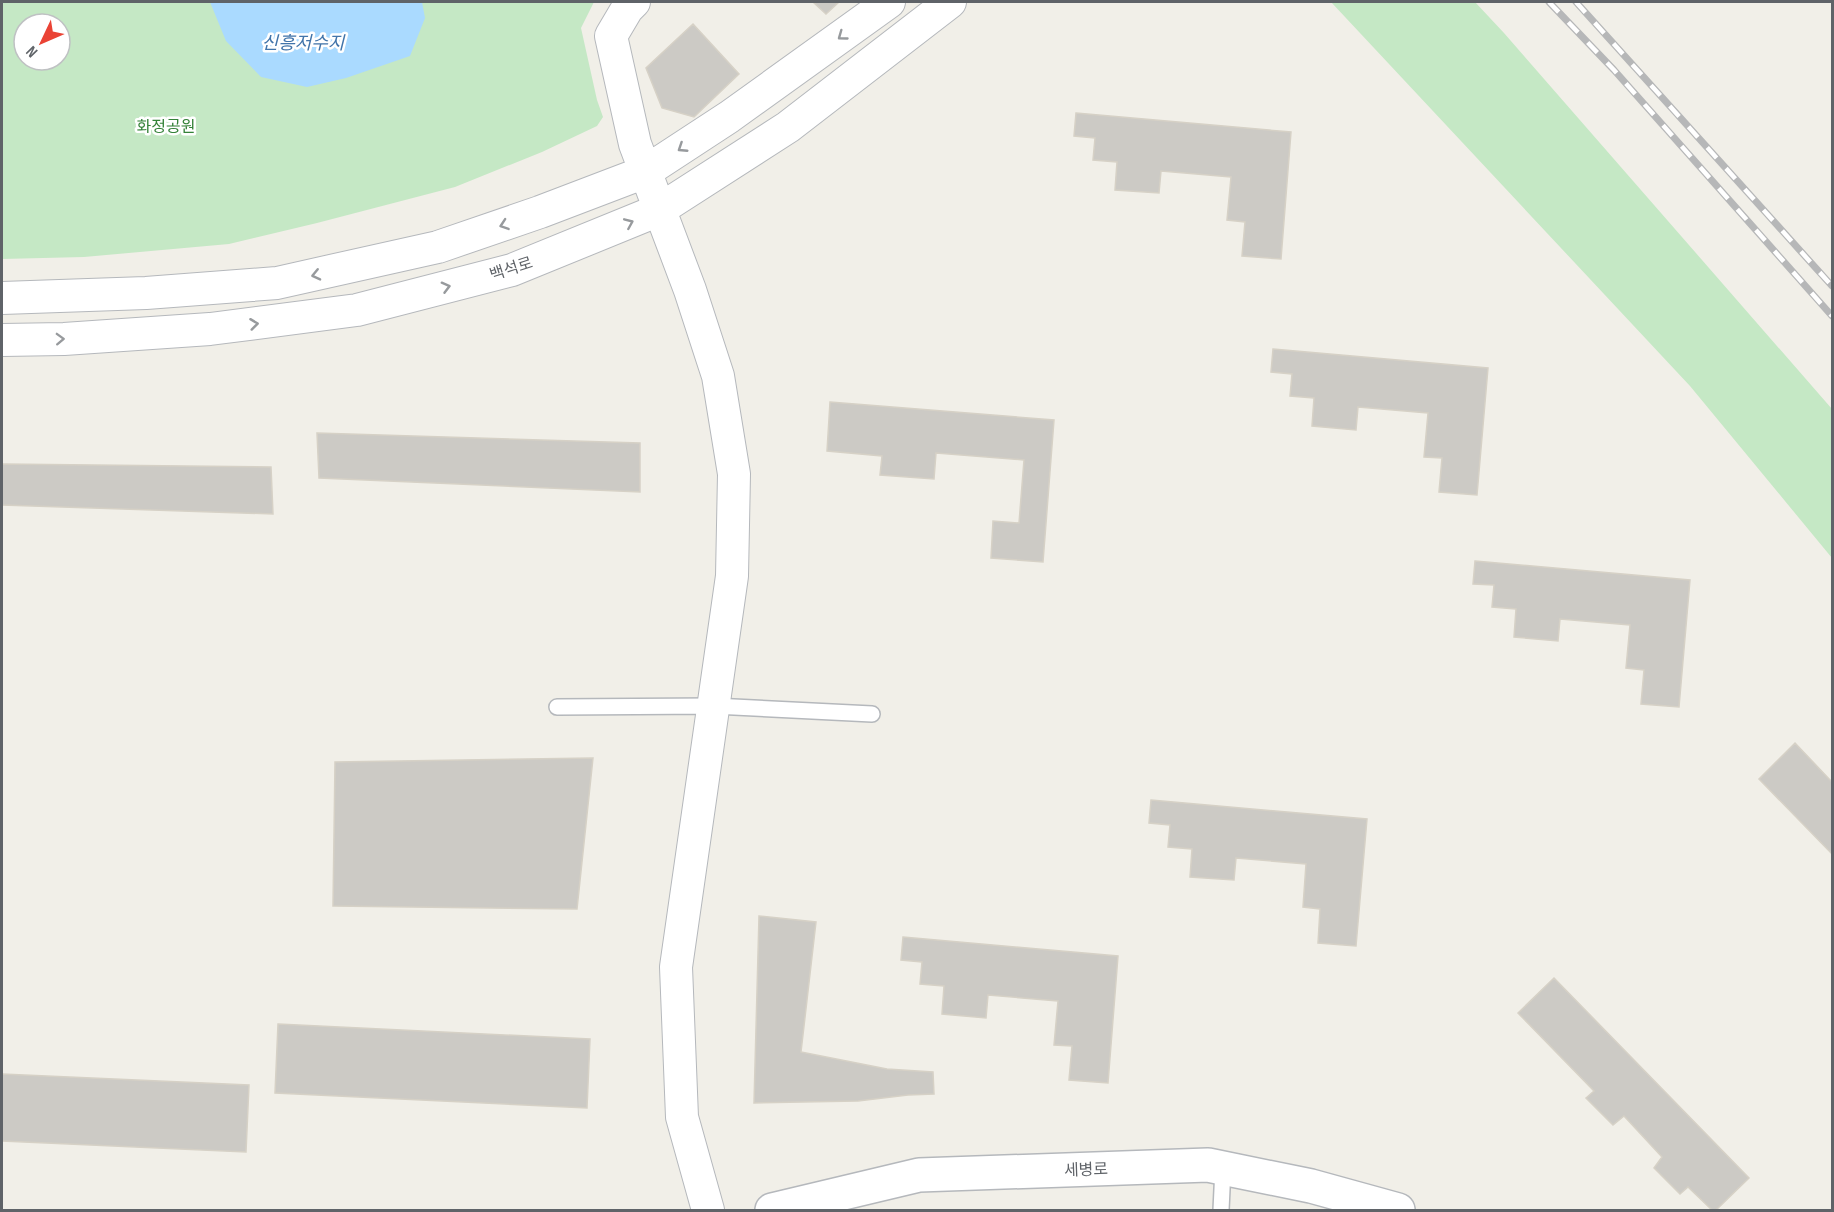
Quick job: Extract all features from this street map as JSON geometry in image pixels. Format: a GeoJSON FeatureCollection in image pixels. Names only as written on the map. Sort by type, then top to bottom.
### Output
{"type":"FeatureCollection","features":[{"type":"Feature","properties":{"kind":"street"},"geometry":{"type":"LineString","coordinates":[[634,2],[627,9],[611,36],[616,65],[635,144],[690,290],[718,376],[734,474],[732,576],[676,967],[682,1117],[708,1210]]}},
{"type":"Feature","properties":{"kind":"street"},"geometry":{"type":"LineString","coordinates":[[2,298],[146,293],[277,283],[438,247],[540,212],[645,172],[729,117],[890,2]]}},
{"type":"Feature","properties":{"kind":"street","name":"백석로"},"geometry":{"type":"LineString","coordinates":[[2,340],[64,339],[210,329],[357,310],[512,270],[659,210],[788,127],[950,2]]}},
{"type":"Feature","properties":{"kind":"street","name":"세병로"},"geometry":{"type":"LineString","coordinates":[[772,1210],[919,1175],[1208,1165],[1311,1186],[1398,1210]]}},
{"type":"Feature","properties":{"kind":"lane"},"geometry":{"type":"LineString","coordinates":[[557,707],[714,706],[872,714]]}},
{"type":"Feature","properties":{"kind":"lane"},"geometry":{"type":"LineString","coordinates":[[1221,1210],[1223,1168]]}},
{"type":"Feature","properties":{"kind":"green space","name":"화정공원"},"geometry":{"type":"Polygon","coordinates":[[[2,2],[594,2],[581,28],[603,117],[597,126],[542,152],[455,187],[317,223],[229,244],[84,257],[2,259],[2,2]]]}},
{"type":"Feature","properties":{"kind":"green space"},"geometry":{"type":"Polygon","coordinates":[[[1331,2],[1475,2],[1504,33],[1832,409],[1832,558],[1690,386],[1331,2]]]}},
{"type":"Feature","properties":{"kind":"water","name":"신흥저수지"},"geometry":{"type":"Polygon","coordinates":[[[210,2],[422,2],[425,18],[410,56],[346,78],[307,87],[261,77],[226,41],[210,2]]]}},
{"type":"Feature","properties":{"kind":"building"},"geometry":{"type":"Polygon","coordinates":[[[813,2],[839,2],[826,14],[813,2]]]}},
{"type":"Feature","properties":{"kind":"building"},"geometry":{"type":"Polygon","coordinates":[[[693,24],[739,74],[694,117],[662,108],[646,68],[693,24]]]}},
{"type":"Feature","properties":{"kind":"building"},"geometry":{"type":"Polygon","coordinates":[[[1076,113],[1291,132],[1281,259],[1242,256],[1245,222],[1227,220],[1231,177],[1161,171],[1159,193],[1115,190],[1117,162],[1093,160],[1095,138],[1074,136],[1076,113]]]}},
{"type":"Feature","properties":{"kind":"building"},"geometry":{"type":"Polygon","coordinates":[[[1273,349],[1488,368],[1477,495],[1439,492],[1442,458],[1424,457],[1428,413],[1358,407],[1356,430],[1312,426],[1314,398],[1290,396],[1292,374],[1271,372],[1273,349]]]}},
{"type":"Feature","properties":{"kind":"building"},"geometry":{"type":"Polygon","coordinates":[[[830,402],[1054,420],[1043,562],[991,558],[993,521],[1019,523],[1024,460],[936,453],[934,479],[880,475],[882,456],[827,451],[830,402]]]}},
{"type":"Feature","properties":{"kind":"building"},"geometry":{"type":"Polygon","coordinates":[[[317,433],[640,443],[640,492],[319,478],[317,433]]]}},
{"type":"Feature","properties":{"kind":"building"},"geometry":{"type":"Polygon","coordinates":[[[2,464],[271,467],[273,514],[2,505],[2,464]]]}},
{"type":"Feature","properties":{"kind":"building"},"geometry":{"type":"Polygon","coordinates":[[[1475,561],[1690,580],[1679,707],[1641,704],[1644,670],[1626,668],[1630,625],[1560,619],[1558,641],[1514,637],[1516,609],[1492,607],[1494,585],[1473,584],[1475,561]]]}},
{"type":"Feature","properties":{"kind":"building"},"geometry":{"type":"Polygon","coordinates":[[[1795,743],[1832,782],[1832,854],[1759,779],[1795,743]]]}},
{"type":"Feature","properties":{"kind":"building"},"geometry":{"type":"Polygon","coordinates":[[[593,758],[577,909],[333,906],[335,762],[593,758]]]}},
{"type":"Feature","properties":{"kind":"building"},"geometry":{"type":"Polygon","coordinates":[[[1151,800],[1367,819],[1356,946],[1318,943],[1320,909],[1303,907],[1306,864],[1236,858],[1234,880],[1190,877],[1192,849],[1168,847],[1170,825],[1149,823],[1151,800]]]}},
{"type":"Feature","properties":{"kind":"building"},"geometry":{"type":"Polygon","coordinates":[[[759,916],[816,922],[801,1052],[887,1069],[933,1072],[934,1094],[858,1101],[754,1103],[759,916]]]}},
{"type":"Feature","properties":{"kind":"building"},"geometry":{"type":"Polygon","coordinates":[[[903,937],[1118,956],[1108,1083],[1069,1080],[1072,1046],[1054,1045],[1058,1001],[988,995],[986,1018],[942,1014],[944,986],[920,984],[922,962],[901,960],[903,937]]]}},
{"type":"Feature","properties":{"kind":"building"},"geometry":{"type":"Polygon","coordinates":[[[1554,978],[1749,1178],[1716,1210],[1712,1210],[1688,1187],[1680,1194],[1654,1168],[1662,1157],[1624,1116],[1613,1125],[1586,1098],[1594,1091],[1518,1013],[1554,978]]]}},
{"type":"Feature","properties":{"kind":"building"},"geometry":{"type":"Polygon","coordinates":[[[278,1024],[590,1039],[587,1108],[275,1093],[278,1024]]]}},
{"type":"Feature","properties":{"kind":"building"},"geometry":{"type":"Polygon","coordinates":[[[2,1074],[249,1085],[246,1152],[2,1141],[2,1074]]]}},
{"type":"Feature","properties":{"kind":"railway"},"geometry":{"type":"LineString","coordinates":[[1549,2],[1614,70],[1832,316]]}},
{"type":"Feature","properties":{"kind":"railway"},"geometry":{"type":"LineString","coordinates":[[1576,2],[1832,286]]}}]}
